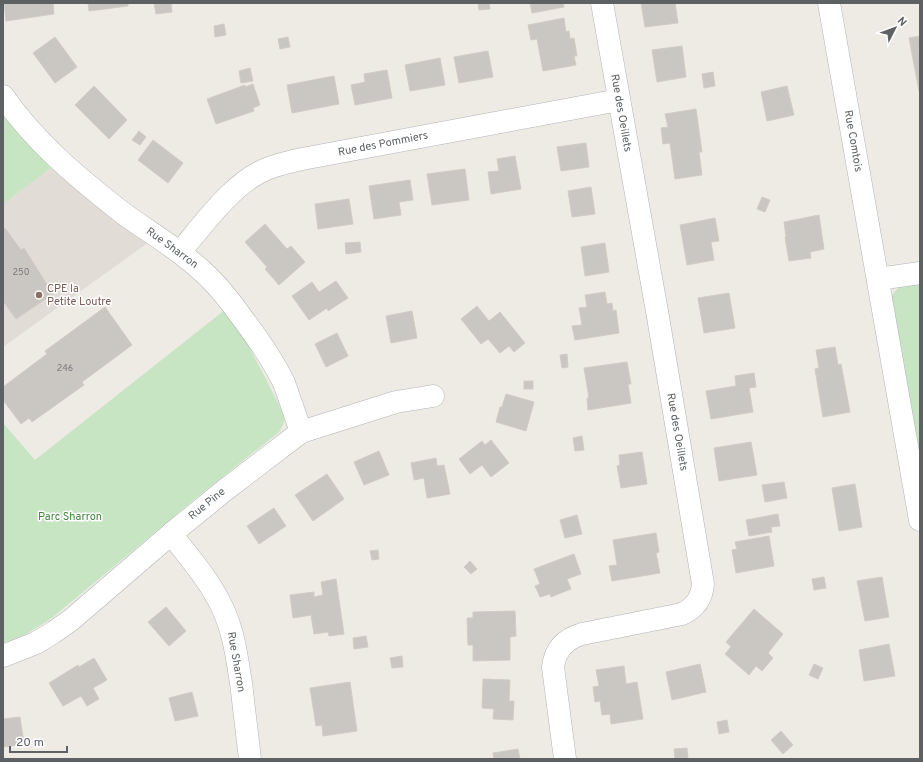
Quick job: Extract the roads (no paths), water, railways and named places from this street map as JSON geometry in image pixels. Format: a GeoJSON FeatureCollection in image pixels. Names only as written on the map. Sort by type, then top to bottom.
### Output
{"type":"FeatureCollection","features":[{"type":"Feature","properties":{"kind":"street","name":"Rue des Oeillets"},"geometry":{"type":"LineString","coordinates":[[565,759],[553,667],[556,656],[562,646],[571,638],[582,634],[682,614],[695,605],[702,590],[702,578],[698,554],[602,3]]}},
{"type":"Feature","properties":{"kind":"street","name":"Rue Comtois"},"geometry":{"type":"LineString","coordinates":[[829,3],[920,520]]}},
{"type":"Feature","properties":{"kind":"street","name":"Rue Sharron"},"geometry":{"type":"LineString","coordinates":[[3,96],[23,124],[75,174],[120,210],[180,252],[214,284],[238,312],[261,344],[283,382],[301,432]]}},
{"type":"Feature","properties":{"kind":"street","name":"Rue des Pommiers"},"geometry":{"type":"LineString","coordinates":[[180,252],[231,193],[245,181],[260,172],[280,164],[619,100]]}},
{"type":"Feature","properties":{"kind":"street"},"geometry":{"type":"LineString","coordinates":[[878,279],[920,273]]}},
{"type":"Feature","properties":{"kind":"street","name":"Rue Pine"},"geometry":{"type":"LineString","coordinates":[[3,656],[36,643],[66,624],[224,490],[301,432],[396,402],[434,396]]}},
{"type":"Feature","properties":{"kind":"street","name":"Rue Sharron"},"geometry":{"type":"LineString","coordinates":[[171,534],[209,584],[223,609],[228,623],[236,650],[250,759]]}},
{"type":"Feature","properties":{"kind":"place","name":"CPE la Petite Loutre"},"geometry":{"type":"Point","coordinates":[39,295]}},
{"type":"Feature","properties":{"kind":"park label","name":"Parc Sharron"},"geometry":{"type":"Point","coordinates":[70,517]}}]}
